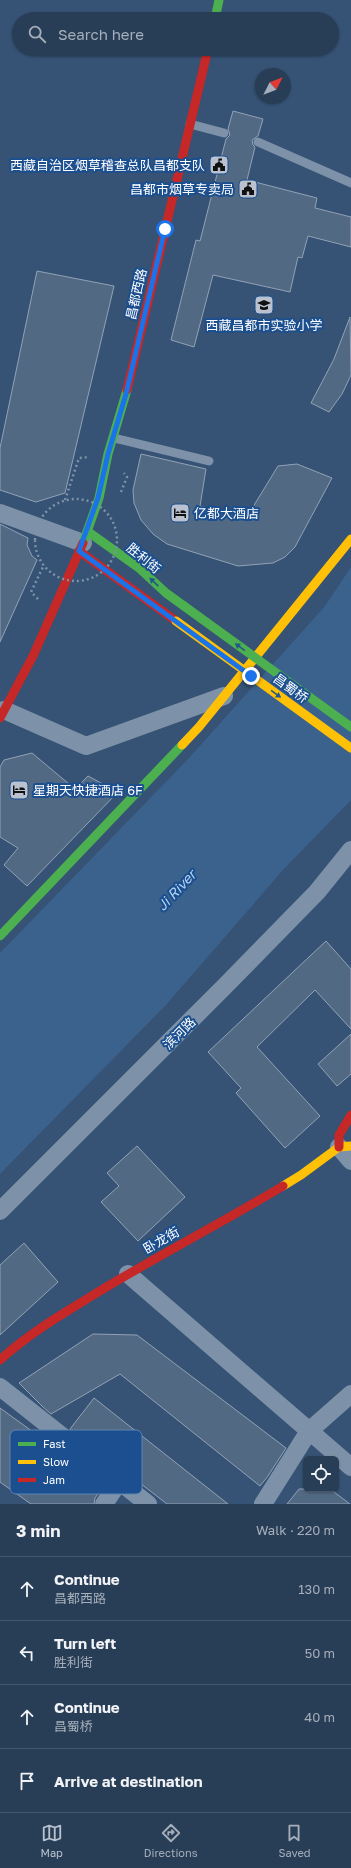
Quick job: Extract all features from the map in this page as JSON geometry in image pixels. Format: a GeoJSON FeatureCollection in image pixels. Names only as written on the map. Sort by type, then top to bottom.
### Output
{"type":"FeatureCollection","features":[{"type":"Feature","properties":{"kind":"main road"},"geometry":{"type":"LineString","coordinates":[[216,12],[219,0]]}},
{"type":"Feature","properties":{"kind":"main road","name":"昌都西路"},"geometry":{"type":"LineString","coordinates":[[2,714],[36,649],[83,542],[98,498],[108,454],[114,438],[206,56]]}},
{"type":"Feature","properties":{"kind":"main road"},"geometry":{"type":"LineString","coordinates":[[0,936],[199,727],[351,538]]}},
{"type":"Feature","properties":{"kind":"main road","name":"胜利街"},"geometry":{"type":"LineString","coordinates":[[83,542],[139,568],[166,593],[184,606]]}},
{"type":"Feature","properties":{"kind":"main road","name":"昌蜀桥"},"geometry":{"type":"LineString","coordinates":[[83,542],[176,622],[351,748]]}},
{"type":"Feature","properties":{"kind":"main road","name":"昌蜀桥"},"geometry":{"type":"LineString","coordinates":[[184,606],[351,727]]}},
{"type":"Feature","properties":{"kind":"main road"},"geometry":{"type":"LineString","coordinates":[[345,1147],[339,1135],[351,1115]]}},
{"type":"Feature","properties":{"kind":"main road","name":"卧龙街"},"geometry":{"type":"LineString","coordinates":[[0,1360],[14,1348],[58,1318],[128,1274],[262,1198],[345,1147]]}},
{"type":"Feature","properties":{"kind":"street"},"geometry":{"type":"LineString","coordinates":[[0,513],[83,542]]}},
{"type":"Feature","properties":{"kind":"street"},"geometry":{"type":"LineString","coordinates":[[2,714],[86,746],[224,696]]}},
{"type":"Feature","properties":{"kind":"street","name":"滨河路"},"geometry":{"type":"LineString","coordinates":[[0,1211],[317,892],[351,850]]}},
{"type":"Feature","properties":{"kind":"street"},"geometry":{"type":"LineString","coordinates":[[345,1147],[351,1161]]}},
{"type":"Feature","properties":{"kind":"street"},"geometry":{"type":"LineString","coordinates":[[128,1274],[351,1467]]}},
{"type":"Feature","properties":{"kind":"street"},"geometry":{"type":"LineString","coordinates":[[0,1387],[54,1430]]}},
{"type":"Feature","properties":{"kind":"street"},"geometry":{"type":"LineString","coordinates":[[263,1504],[309,1431],[351,1394]]}},
{"type":"Feature","properties":{"kind":"street"},"geometry":{"type":"LineString","coordinates":[[104,1504],[111,1494]]}},
{"type":"Feature","properties":{"kind":"street"},"geometry":{"type":"LineString","coordinates":[[135,1494],[148,1504]]}},
{"type":"Feature","properties":{"kind":"lane"},"geometry":{"type":"LineString","coordinates":[[190,124],[224,133]]}},
{"type":"Feature","properties":{"kind":"lane"},"geometry":{"type":"LineString","coordinates":[[258,142],[351,183]]}},
{"type":"Feature","properties":{"kind":"lane"},"geometry":{"type":"LineString","coordinates":[[114,438],[209,461]]}},
{"type":"Feature","properties":{"kind":"path"},"geometry":{"type":"LineString","coordinates":[[65,500],[79,458]]}},
{"type":"Feature","properties":{"kind":"path"},"geometry":{"type":"LineString","coordinates":[[65,500],[85,500],[92,502],[103,509],[112,519],[116,530],[117,543],[114,555],[108,565],[100,573],[88,579],[64,579],[53,573],[44,565],[38,553],[36,540],[37,527],[43,515],[53,506],[65,500]]}},
{"type":"Feature","properties":{"kind":"path"},"geometry":{"type":"LineString","coordinates":[[32,592],[44,565]]}},
{"type":"Feature","properties":{"kind":"water","name":"Ji River"},"geometry":{"type":"Polygon","coordinates":[[[351,567],[351,800],[283,870],[166,1005],[0,1174],[0,953],[189,758],[325,606],[351,567]]]}},
{"type":"Feature","properties":{"kind":"building"},"geometry":{"type":"Polygon","coordinates":[[[233,111],[263,119],[258,136],[252,140],[255,147],[247,180],[317,198],[315,208],[351,217],[351,247],[308,236],[302,258],[298,257],[290,292],[213,275],[194,347],[171,340],[196,240],[200,241],[226,139],[230,135],[228,129],[233,111]]]}},
{"type":"Feature","properties":{"kind":"building"},"geometry":{"type":"Polygon","coordinates":[[[37,271],[114,286],[65,493],[36,502],[0,490],[0,448],[37,271]]]}},
{"type":"Feature","properties":{"kind":"building"},"geometry":{"type":"Polygon","coordinates":[[[350,317],[351,375],[342,394],[329,412],[311,403],[334,359],[350,317]]]}},
{"type":"Feature","properties":{"kind":"building","name":"亿都大酒店"},"geometry":{"type":"Polygon","coordinates":[[[141,454],[206,469],[200,506],[245,520],[278,466],[297,464],[332,478],[295,547],[285,557],[273,563],[238,566],[167,544],[153,534],[141,520],[134,503],[133,490],[141,454]]]}},
{"type":"Feature","properties":{"kind":"building"},"geometry":{"type":"Polygon","coordinates":[[[0,524],[28,538],[27,545],[32,556],[37,560],[0,642],[0,524]]]}},
{"type":"Feature","properties":{"kind":"building"},"geometry":{"type":"Polygon","coordinates":[[[32,753],[75,789],[88,776],[118,792],[27,886],[4,865],[18,848],[0,837],[0,767],[4,760],[32,753]]]}},
{"type":"Feature","properties":{"kind":"building"},"geometry":{"type":"Polygon","coordinates":[[[326,941],[351,969],[351,1029],[315,990],[257,1047],[320,1116],[285,1148],[236,1093],[241,1088],[208,1052],[326,941]]]}},
{"type":"Feature","properties":{"kind":"building"},"geometry":{"type":"Polygon","coordinates":[[[351,1034],[351,1074],[337,1086],[318,1064],[351,1034]]]}},
{"type":"Feature","properties":{"kind":"building"},"geometry":{"type":"Polygon","coordinates":[[[137,1146],[185,1197],[138,1241],[101,1202],[119,1186],[107,1173],[137,1146]]]}},
{"type":"Feature","properties":{"kind":"building"},"geometry":{"type":"Polygon","coordinates":[[[24,1243],[58,1282],[0,1335],[0,1265],[24,1243]]]}},
{"type":"Feature","properties":{"kind":"building"},"geometry":{"type":"Polygon","coordinates":[[[93,1334],[137,1335],[286,1448],[260,1486],[120,1374],[51,1414],[19,1383],[93,1334]]]}},
{"type":"Feature","properties":{"kind":"building"},"geometry":{"type":"Polygon","coordinates":[[[94,1398],[134,1430],[71,1430],[70,1429],[94,1398]]]}},
{"type":"Feature","properties":{"kind":"building"},"geometry":{"type":"Polygon","coordinates":[[[0,1408],[30,1430],[10,1430],[10,1489],[0,1482],[0,1408]]]}},
{"type":"Feature","properties":{"kind":"building"},"geometry":{"type":"Polygon","coordinates":[[[142,1436],[228,1504],[167,1504],[142,1485],[142,1436]]]}},
{"type":"Feature","properties":{"kind":"building"},"geometry":{"type":"Polygon","coordinates":[[[299,1489],[303,1489],[303,1492],[334,1492],[350,1504],[287,1504],[299,1489]]]}},
{"type":"Feature","properties":{"kind":"building"},"geometry":{"type":"Polygon","coordinates":[[[17,1494],[98,1494],[95,1498],[94,1504],[31,1504],[17,1494]]]}},
{"type":"Feature","properties":{"kind":"traffic: fast"},"geometry":{"type":"LineString","coordinates":[[216,12],[219,0]]}},
{"type":"Feature","properties":{"kind":"traffic: fast"},"geometry":{"type":"LineString","coordinates":[[83,543],[99,498],[108,454],[127,390]]}},
{"type":"Feature","properties":{"kind":"traffic: fast"},"geometry":{"type":"LineString","coordinates":[[87,531],[139,568],[166,593],[184,606]]}},
{"type":"Feature","properties":{"kind":"traffic: fast"},"geometry":{"type":"LineString","coordinates":[[184,606],[351,727]]}},
{"type":"Feature","properties":{"kind":"traffic: fast"},"geometry":{"type":"LineString","coordinates":[[0,936],[182,745]]}},
{"type":"Feature","properties":{"kind":"traffic: slow"},"geometry":{"type":"LineString","coordinates":[[182,745],[199,727],[351,539]]}},
{"type":"Feature","properties":{"kind":"traffic: slow"},"geometry":{"type":"LineString","coordinates":[[176,621],[351,748]]}},
{"type":"Feature","properties":{"kind":"traffic: slow"},"geometry":{"type":"LineString","coordinates":[[283,1186],[301,1175],[339,1147],[351,1146]]}},
{"type":"Feature","properties":{"kind":"traffic: jam"},"geometry":{"type":"LineString","coordinates":[[127,390],[206,56]]}},
{"type":"Feature","properties":{"kind":"traffic: jam"},"geometry":{"type":"LineString","coordinates":[[0,718],[33,656],[83,543]]}},
{"type":"Feature","properties":{"kind":"traffic: jam"},"geometry":{"type":"LineString","coordinates":[[79,551],[176,621]]}},
{"type":"Feature","properties":{"kind":"traffic: jam"},"geometry":{"type":"LineString","coordinates":[[339,1147],[339,1135],[351,1115]]}},
{"type":"Feature","properties":{"kind":"traffic: jam"},"geometry":{"type":"LineString","coordinates":[[0,1360],[32,1334],[78,1304],[283,1186]]}},
{"type":"Feature","properties":{"kind":"place","name":"西藏自治区烟草稽查总队昌都支队"},"geometry":{"type":"Point","coordinates":[219,165]}},
{"type":"Feature","properties":{"kind":"place","name":"昌都市烟草专卖局"},"geometry":{"type":"Point","coordinates":[248,189]}},
{"type":"Feature","properties":{"kind":"place","name":"西藏昌都市实验小学"},"geometry":{"type":"Point","coordinates":[264,305]}},
{"type":"Feature","properties":{"kind":"place","name":"亿都大酒店"},"geometry":{"type":"Point","coordinates":[180,513]}},
{"type":"Feature","properties":{"kind":"place","name":"星期天快捷酒店 6F"},"geometry":{"type":"Point","coordinates":[19,790]}},
{"type":"Feature","properties":{"kind":"route"},"geometry":{"type":"LineString","coordinates":[[165,229],[126,394],[108,454],[98,498],[79,551],[251,676]]}}]}
